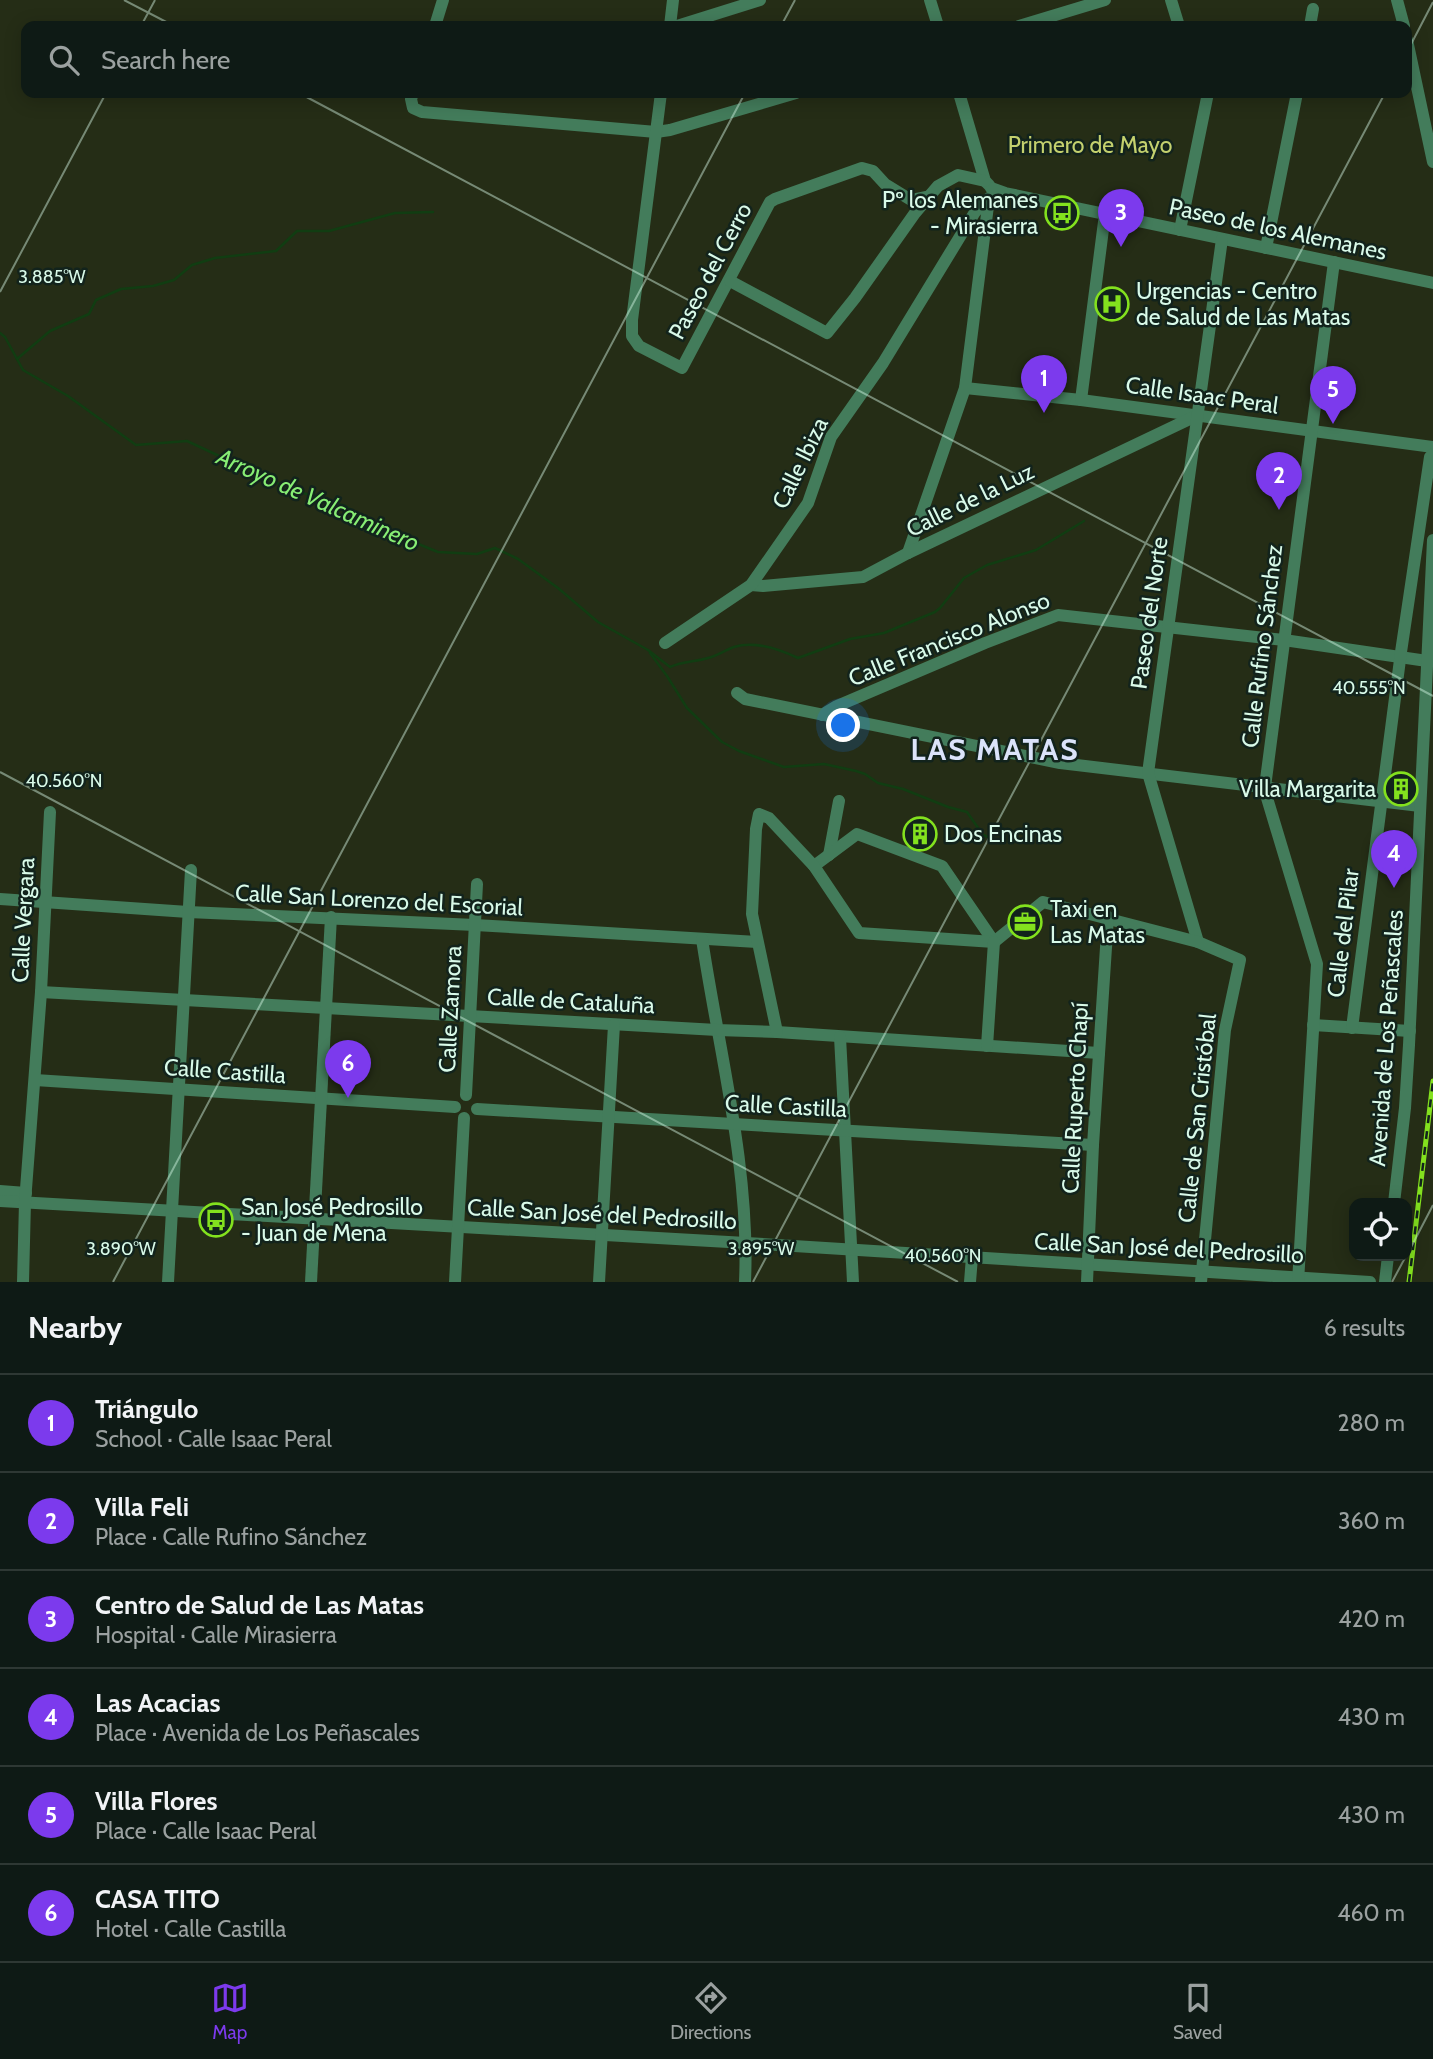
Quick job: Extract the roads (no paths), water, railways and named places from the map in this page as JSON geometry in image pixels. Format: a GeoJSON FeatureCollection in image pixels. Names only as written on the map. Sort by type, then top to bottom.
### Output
{"type":"FeatureCollection","features":[{"type":"Feature","properties":{"kind":"street"},"geometry":{"type":"LineString","coordinates":[[437,21],[443,0]]}},
{"type":"Feature","properties":{"kind":"street"},"geometry":{"type":"LineString","coordinates":[[671,21],[673,0]]}},
{"type":"Feature","properties":{"kind":"street"},"geometry":{"type":"LineString","coordinates":[[693,21],[760,0]]}},
{"type":"Feature","properties":{"kind":"street"},"geometry":{"type":"LineString","coordinates":[[930,0],[936,21]]}},
{"type":"Feature","properties":{"kind":"street"},"geometry":{"type":"LineString","coordinates":[[1036,21],[1105,0]]}},
{"type":"Feature","properties":{"kind":"street"},"geometry":{"type":"LineString","coordinates":[[1171,0],[1177,21]]}},
{"type":"Feature","properties":{"kind":"street"},"geometry":{"type":"LineString","coordinates":[[1400,3],[1403,21]]}},
{"type":"Feature","properties":{"kind":"street"},"geometry":{"type":"LineString","coordinates":[[1311,21],[1313,9]]}},
{"type":"Feature","properties":{"kind":"street"},"geometry":{"type":"LineString","coordinates":[[1412,63],[1433,162]]}},
{"type":"Feature","properties":{"kind":"street"},"geometry":{"type":"LineString","coordinates":[[411,98],[413,108],[422,112],[656,132],[779,98]]}},
{"type":"Feature","properties":{"kind":"street"},"geometry":{"type":"LineString","coordinates":[[656,132],[660,98]]}},
{"type":"Feature","properties":{"kind":"street"},"geometry":{"type":"LineString","coordinates":[[908,553],[965,388],[988,204],[988,184],[961,98]]}},
{"type":"Feature","properties":{"kind":"street"},"geometry":{"type":"LineString","coordinates":[[1180,230],[1207,98]]}},
{"type":"Feature","properties":{"kind":"street"},"geometry":{"type":"LineString","coordinates":[[1266,248],[1296,98]]}},
{"type":"Feature","properties":{"kind":"street","name":"Paseo del Cerro"},"geometry":{"type":"LineString","coordinates":[[656,132],[632,336],[639,346],[682,368],[775,199],[862,168],[873,171],[885,184],[911,200],[930,196]]}},
{"type":"Feature","properties":{"kind":"street","name":"Paseo de los Alemanes"},"geometry":{"type":"LineString","coordinates":[[730,281],[827,333],[915,214],[939,186],[958,175],[988,184],[1004,193],[1433,283]]}},
{"type":"Feature","properties":{"kind":"street","name":"Calle Ibiza"},"geometry":{"type":"LineString","coordinates":[[665,643],[751,584],[808,503],[831,437],[883,363],[975,212],[981,205],[988,204]]}},
{"type":"Feature","properties":{"kind":"street"},"geometry":{"type":"LineString","coordinates":[[1080,400],[1105,214]]}},
{"type":"Feature","properties":{"kind":"street","name":"Paseo del Norte"},"geometry":{"type":"LineString","coordinates":[[1198,942],[1148,773],[1222,239]]}},
{"type":"Feature","properties":{"kind":"street","name":"Calle Rufino Sánchez"},"geometry":{"type":"LineString","coordinates":[[1298,1280],[1317,964],[1266,798],[1265,786],[1334,262]]}},
{"type":"Feature","properties":{"kind":"street","name":"Calle Isaac Peral"},"geometry":{"type":"LineString","coordinates":[[965,388],[1080,400],[1433,447]]}},
{"type":"Feature","properties":{"kind":"street","name":"Calle de la Luz"},"geometry":{"type":"LineString","coordinates":[[751,584],[763,586],[863,577],[1198,415]]}},
{"type":"Feature","properties":{"kind":"street","name":"Calle del Pilar"},"geometry":{"type":"LineString","coordinates":[[1352,1028],[1401,658],[1430,457],[1433,454]]}},
{"type":"Feature","properties":{"kind":"street","name":"Avenida de Los Peñascales"},"geometry":{"type":"LineString","coordinates":[[1395,1198],[1405,1108],[1410,1031],[1433,540]]}},
{"type":"Feature","properties":{"kind":"street","name":"Calle Francisco Alonso"},"geometry":{"type":"LineString","coordinates":[[822,715],[849,701],[1058,615],[1284,640],[1401,658],[1427,656]]}},
{"type":"Feature","properties":{"kind":"street"},"geometry":{"type":"LineString","coordinates":[[1405,636],[1427,656]]}},
{"type":"Feature","properties":{"kind":"street"},"geometry":{"type":"LineString","coordinates":[[737,693],[745,699],[1060,763],[1420,806]]}},
{"type":"Feature","properties":{"kind":"street"},"geometry":{"type":"LineString","coordinates":[[829,855],[839,801]]}},
{"type":"Feature","properties":{"kind":"street","name":"Calle Vergara"},"geometry":{"type":"LineString","coordinates":[[23,1282],[25,1198],[41,992],[50,812]]}},
{"type":"Feature","properties":{"kind":"street"},"geometry":{"type":"LineString","coordinates":[[777,1032],[752,914],[759,814],[769,818],[814,866],[859,933],[994,942],[1043,901],[1198,942]]}},
{"type":"Feature","properties":{"kind":"street"},"geometry":{"type":"LineString","coordinates":[[814,866],[857,834],[942,866],[994,942],[987,1046]]}},
{"type":"Feature","properties":{"kind":"street"},"geometry":{"type":"LineString","coordinates":[[168,1282],[191,870]]}},
{"type":"Feature","properties":{"kind":"street","name":"Calle Zamora"},"geometry":{"type":"LineString","coordinates":[[466,1095],[477,884]]}},
{"type":"Feature","properties":{"kind":"street","name":"Calle San Lorenzo del Escorial"},"geometry":{"type":"LineString","coordinates":[[0,899],[188,912],[331,917],[757,942]]}},
{"type":"Feature","properties":{"kind":"street"},"geometry":{"type":"LineString","coordinates":[[311,1282],[331,917]]}},
{"type":"Feature","properties":{"kind":"street","name":"Calle Ruperto Chapí"},"geometry":{"type":"LineString","coordinates":[[1087,1282],[1108,917]]}},
{"type":"Feature","properties":{"kind":"street"},"geometry":{"type":"LineString","coordinates":[[702,939],[734,1125],[747,1243],[744,1282]]}},
{"type":"Feature","properties":{"kind":"street","name":"Calle de San Cristóbal"},"geometry":{"type":"LineString","coordinates":[[1198,942],[1240,960],[1224,1030],[1202,1276]]}},
{"type":"Feature","properties":{"kind":"street","name":"Calle de Cataluña"},"geometry":{"type":"LineString","coordinates":[[41,992],[777,1032],[1099,1053]]}},
{"type":"Feature","properties":{"kind":"street"},"geometry":{"type":"LineString","coordinates":[[599,1282],[614,1024]]}},
{"type":"Feature","properties":{"kind":"street"},"geometry":{"type":"LineString","coordinates":[[1313,1024],[1410,1031]]}},
{"type":"Feature","properties":{"kind":"street"},"geometry":{"type":"LineString","coordinates":[[840,1037],[853,1282]]}},
{"type":"Feature","properties":{"kind":"street","name":"Calle Castilla"},"geometry":{"type":"LineString","coordinates":[[35,1080],[454,1107]]}},
{"type":"Feature","properties":{"kind":"street"},"geometry":{"type":"LineString","coordinates":[[466,1095],[475,1099],[477,1109],[473,1116],[464,1118],[457,1114],[454,1107],[458,1099],[466,1095]]}},
{"type":"Feature","properties":{"kind":"street","name":"Calle Castilla"},"geometry":{"type":"LineString","coordinates":[[477,1109],[1093,1145]]}},
{"type":"Feature","properties":{"kind":"street"},"geometry":{"type":"LineString","coordinates":[[455,1282],[464,1118]]}},
{"type":"Feature","properties":{"kind":"street","name":"Calle San José del Pedrosillo"},"geometry":{"type":"LineString","coordinates":[[0,1191],[25,1198],[170,1211],[852,1249],[1087,1265],[1202,1276],[1370,1282]]}},
{"type":"Feature","properties":{"kind":"street","name":"Calle San José del Pedrosillo"},"geometry":{"type":"LineString","coordinates":[[0,1201],[25,1198]]}},
{"type":"Feature","properties":{"kind":"street"},"geometry":{"type":"LineString","coordinates":[[970,1282],[972,1257]]}},
{"type":"Feature","properties":{"kind":"street"},"geometry":{"type":"LineString","coordinates":[[1385,1282],[1387,1261]]}},
{"type":"Feature","properties":{"kind":"waterway"},"geometry":{"type":"LineString","coordinates":[[17,359],[50,331],[89,314],[96,300],[121,289],[153,286],[174,280],[192,265],[215,258],[276,251],[297,231],[329,231],[395,213],[433,212]]}},
{"type":"Feature","properties":{"kind":"waterway","name":"Arroyo de Valcaminero"},"geometry":{"type":"LineString","coordinates":[[0,333],[5,337],[23,370],[68,396],[136,445],[187,441],[290,489],[345,506],[389,532],[438,552],[477,554],[495,548],[518,559],[598,622],[648,650],[670,667],[750,644],[775,649],[798,658],[850,639],[884,633],[935,612],[964,578],[987,565],[1036,550],[1084,521]]}},
{"type":"Feature","properties":{"kind":"waterway"},"geometry":{"type":"LineString","coordinates":[[650,653],[687,708],[722,742],[784,767],[824,764],[865,774],[878,783],[967,812],[983,835],[999,841]]}},
{"type":"Feature","properties":{"kind":"railway"},"geometry":{"type":"LineString","coordinates":[[1409,1282],[1433,1081]]}},
{"type":"Feature","properties":{"kind":"place","name":"Pº los Alemanes - Mirasierra"},"geometry":{"type":"Point","coordinates":[1062,213]}},
{"type":"Feature","properties":{"kind":"place","name":"Centro de Salud de Las Matas"},"geometry":{"type":"Point","coordinates":[1121,247]}},
{"type":"Feature","properties":{"kind":"place","name":"Urgencias - Centro de Salud de Las Matas"},"geometry":{"type":"Point","coordinates":[1112,304]}},
{"type":"Feature","properties":{"kind":"place","name":"Triángulo"},"geometry":{"type":"Point","coordinates":[1044,413]}},
{"type":"Feature","properties":{"kind":"place","name":"Villa Flores"},"geometry":{"type":"Point","coordinates":[1333,424]}},
{"type":"Feature","properties":{"kind":"place","name":"Villa Feli"},"geometry":{"type":"Point","coordinates":[1279,510]}},
{"type":"Feature","properties":{"kind":"place","name":"Villa Margarita"},"geometry":{"type":"Point","coordinates":[1401,789]}},
{"type":"Feature","properties":{"kind":"place","name":"Dos Encinas"},"geometry":{"type":"Point","coordinates":[920,834]}},
{"type":"Feature","properties":{"kind":"place","name":"Las Acacias"},"geometry":{"type":"Point","coordinates":[1394,888]}},
{"type":"Feature","properties":{"kind":"place","name":"Taxi en Las Matas"},"geometry":{"type":"Point","coordinates":[1025,922]}},
{"type":"Feature","properties":{"kind":"place","name":"CASA TITO"},"geometry":{"type":"Point","coordinates":[348,1098]}},
{"type":"Feature","properties":{"kind":"place","name":"San José Pedrosillo - Juan de Mena"},"geometry":{"type":"Point","coordinates":[216,1220]}},
{"type":"Feature","properties":{"kind":"district","name":"LAS MATAS"},"geometry":{"type":"Point","coordinates":[995,750]}},
{"type":"Feature","properties":{"kind":"park label","name":"Primero de Mayo"},"geometry":{"type":"Point","coordinates":[1090,145]}}]}
